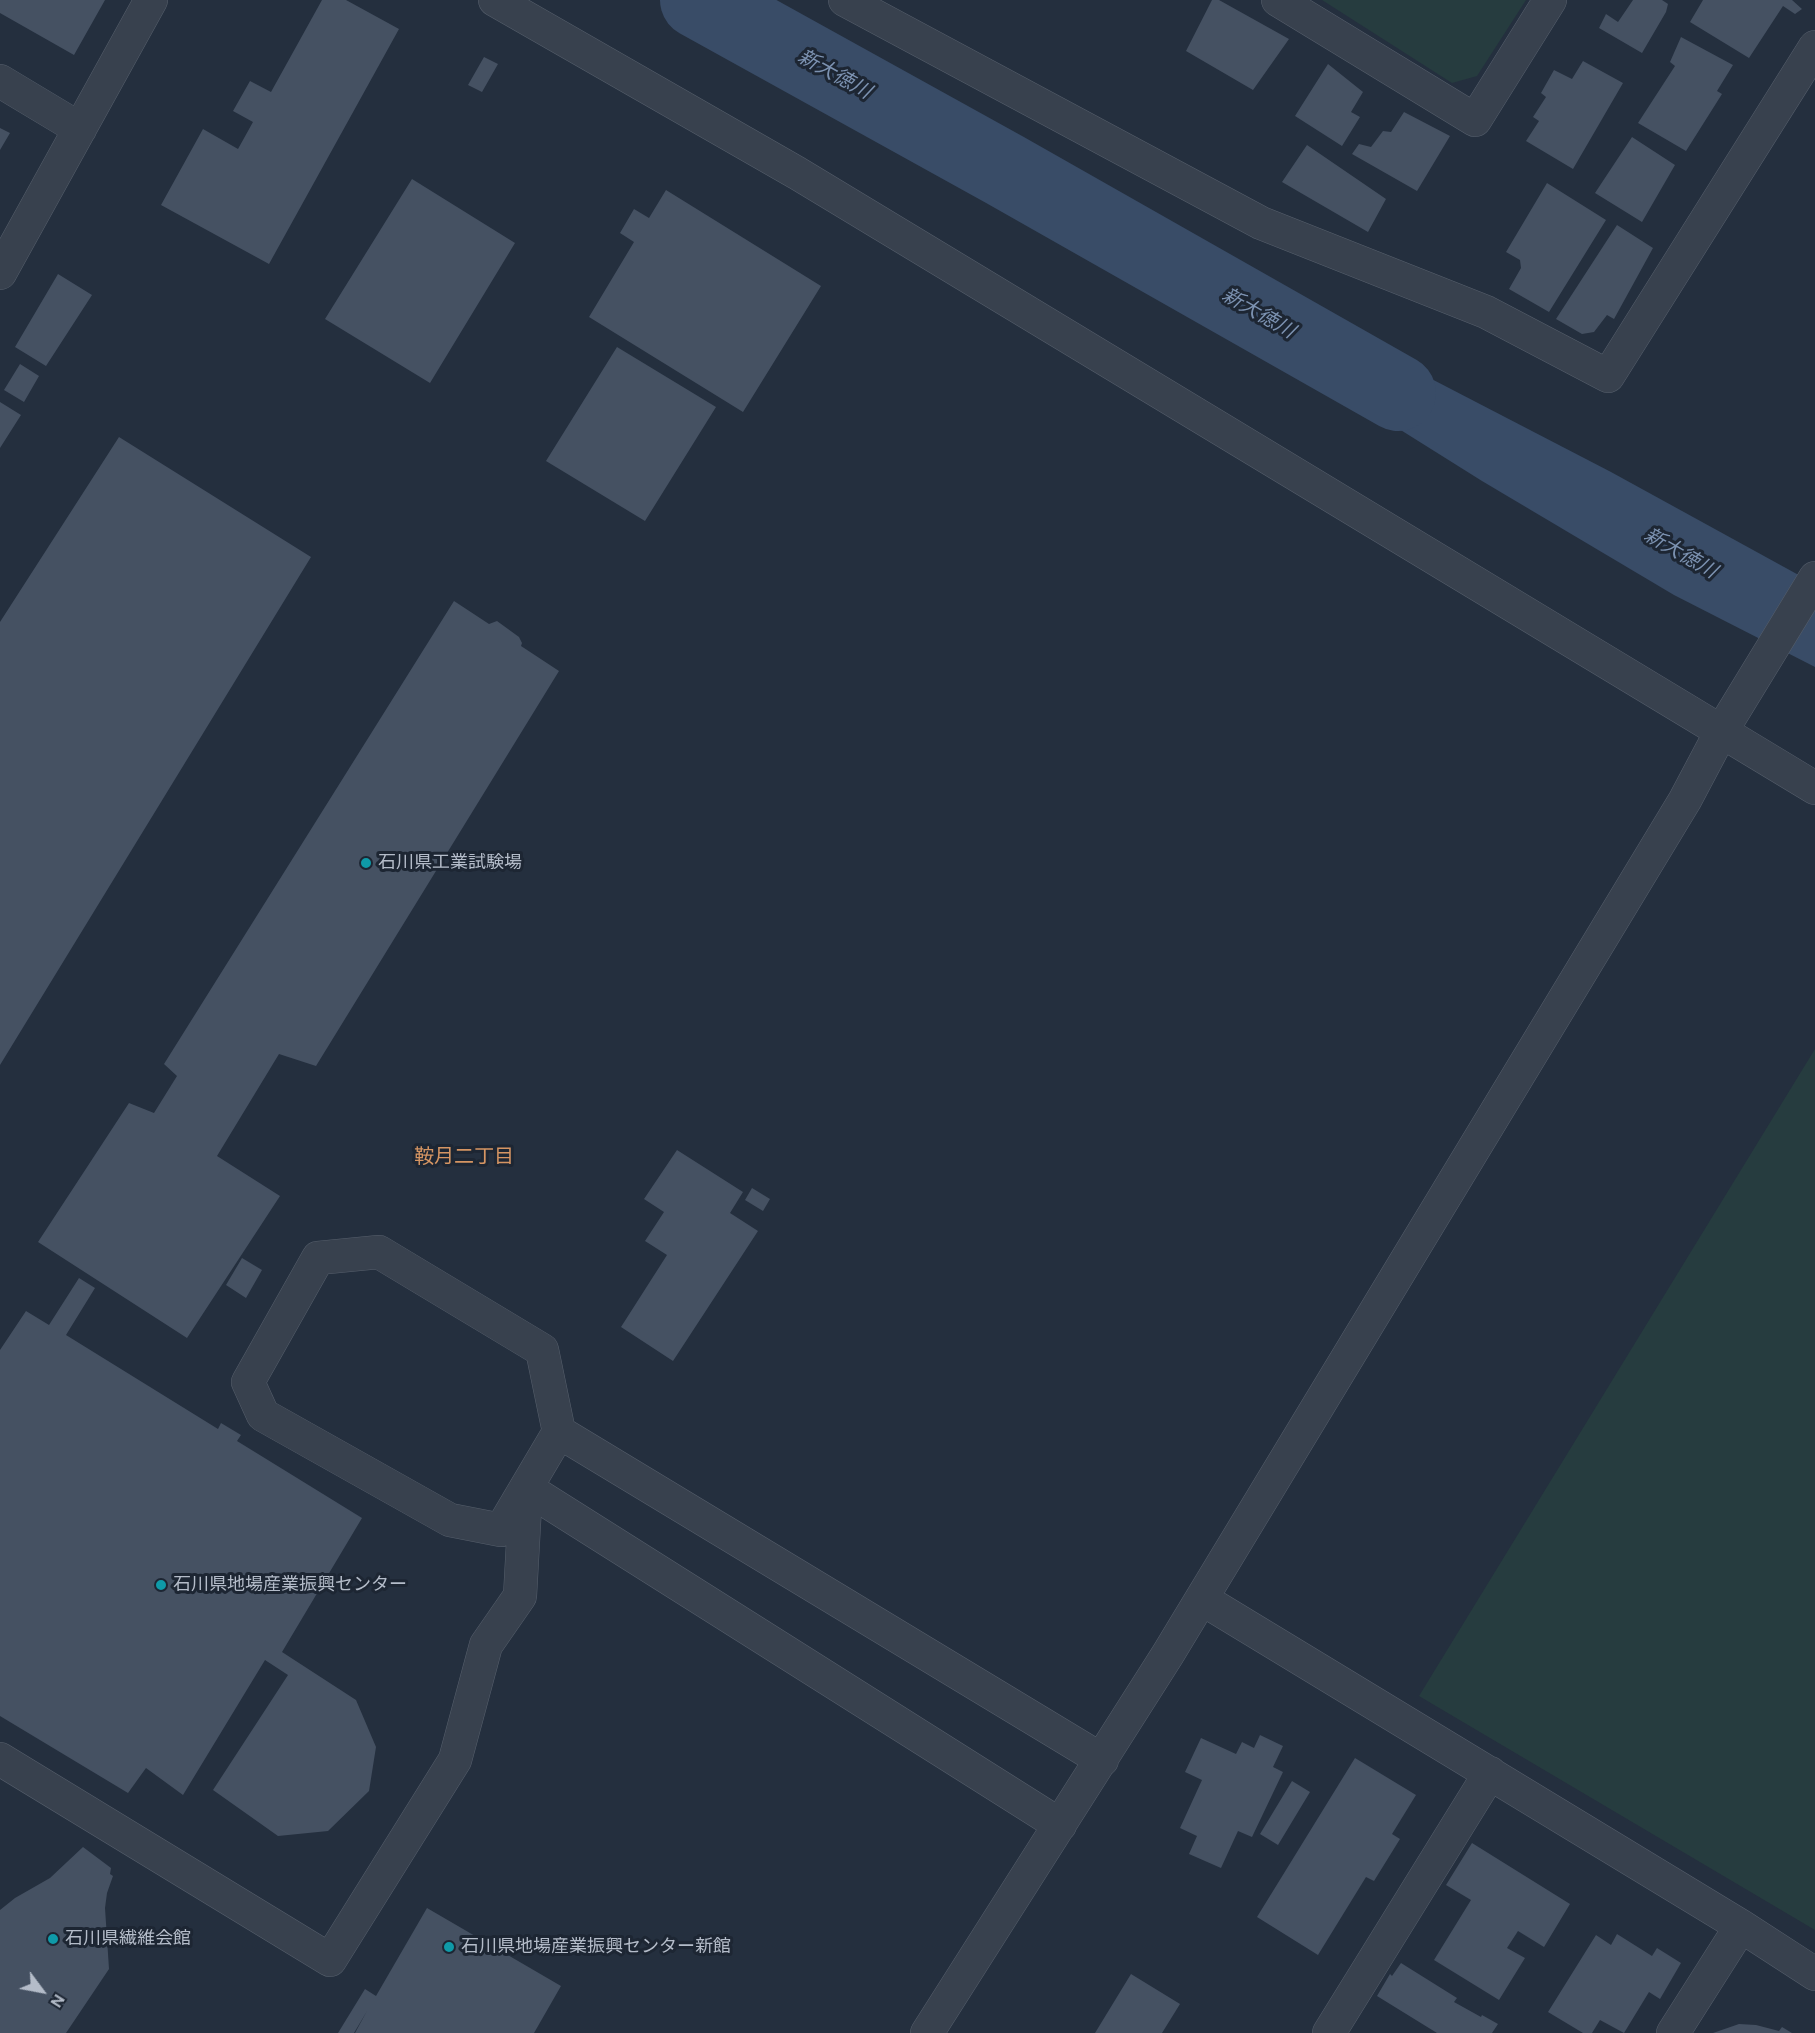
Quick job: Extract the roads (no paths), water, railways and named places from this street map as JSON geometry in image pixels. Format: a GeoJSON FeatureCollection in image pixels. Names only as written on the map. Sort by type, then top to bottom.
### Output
{"type":"FeatureCollection","features":[{"type":"Feature","properties":{"kind":"street"},"geometry":{"type":"LineString","coordinates":[[0,273],[151,0]]}},
{"type":"Feature","properties":{"kind":"street"},"geometry":{"type":"LineString","coordinates":[[495,0],[797,173],[1815,788]]}},
{"type":"Feature","properties":{"kind":"street"},"geometry":{"type":"LineString","coordinates":[[845,0],[1261,223],[1486,312],[1608,376],[1815,47]]}},
{"type":"Feature","properties":{"kind":"street"},"geometry":{"type":"LineString","coordinates":[[1278,0],[1475,120],[1551,0]]}},
{"type":"Feature","properties":{"kind":"street"},"geometry":{"type":"LineString","coordinates":[[0,81],[80,129]]}},
{"type":"Feature","properties":{"kind":"street"},"geometry":{"type":"LineString","coordinates":[[927,2033],[1202,1599],[1685,800],[1721,732],[1815,578]]}},
{"type":"Feature","properties":{"kind":"street"},"geometry":{"type":"LineString","coordinates":[[378,1252],[542,1350],[560,1432],[501,1530],[450,1520],[263,1415],[248,1382],[318,1258],[378,1252]]}},
{"type":"Feature","properties":{"kind":"street"},"geometry":{"type":"LineString","coordinates":[[560,1432],[1102,1760]]}},
{"type":"Feature","properties":{"kind":"street"},"geometry":{"type":"LineString","coordinates":[[0,1759],[330,1960],[455,1760],[486,1645],[520,1596],[526,1488]]}},
{"type":"Feature","properties":{"kind":"street"},"geometry":{"type":"LineString","coordinates":[[526,1488],[1060,1825]]}},
{"type":"Feature","properties":{"kind":"street"},"geometry":{"type":"LineString","coordinates":[[1202,1599],[1741,1926],[1815,1974]]}},
{"type":"Feature","properties":{"kind":"street"},"geometry":{"type":"LineString","coordinates":[[1329,2033],[1490,1773]]}},
{"type":"Feature","properties":{"kind":"street"},"geometry":{"type":"LineString","coordinates":[[1673,2033],[1741,1926]]}},
{"type":"Feature","properties":{"kind":"water"},"geometry":{"type":"Polygon","coordinates":[[[1312,321],[1393,359],[1611,472],[1815,584],[1815,667],[1674,595],[1482,481],[1297,365],[1312,321]]]}},
{"type":"Feature","properties":{"kind":"waterway","name":"新大徳川"},"geometry":{"type":"LineString","coordinates":[[698,0],[1005,170],[1398,393]]}},
{"type":"Feature","properties":{"kind":"place","name":"石川県工業試験場"},"geometry":{"type":"Point","coordinates":[366,863]}},
{"type":"Feature","properties":{"kind":"place","name":"石川県地場産業振興センター"},"geometry":{"type":"Point","coordinates":[161,1585]}},
{"type":"Feature","properties":{"kind":"place","name":"石川県繊維会館"},"geometry":{"type":"Point","coordinates":[53,1939]}},
{"type":"Feature","properties":{"kind":"place","name":"石川県地場産業振興センター新館"},"geometry":{"type":"Point","coordinates":[449,1947]}},
{"type":"Feature","properties":{"kind":"district","name":"鞍月二丁目"},"geometry":{"type":"Point","coordinates":[464,1158]}}]}
